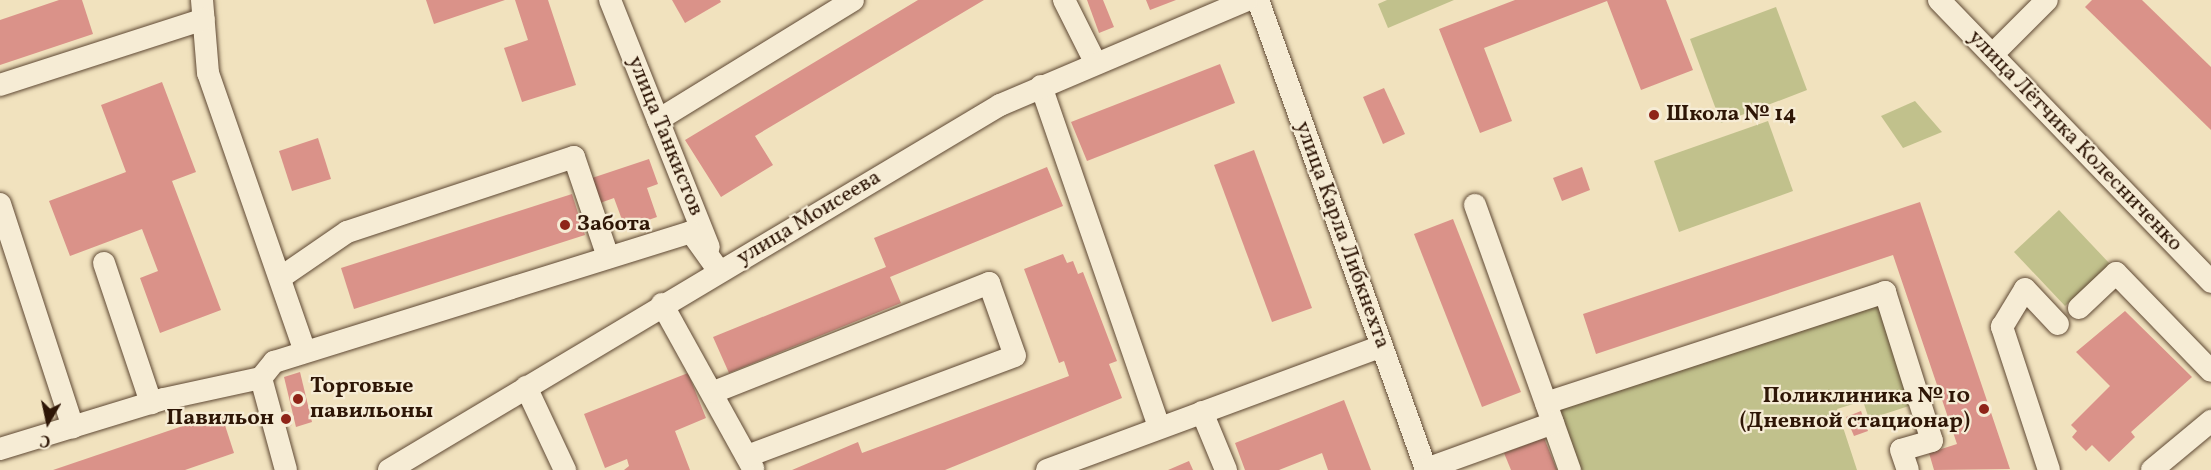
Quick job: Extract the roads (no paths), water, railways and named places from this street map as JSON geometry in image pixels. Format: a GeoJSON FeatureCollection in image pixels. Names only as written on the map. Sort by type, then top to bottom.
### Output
{"type":"FeatureCollection","features":[{"type":"Feature","properties":{"kind":"street","name":"улица Танкистов"},"geometry":{"type":"LineString","coordinates":[[610,0],[719,271]]}},
{"type":"Feature","properties":{"kind":"street"},"geometry":{"type":"LineString","coordinates":[[658,120],[853,0]]}},
{"type":"Feature","properties":{"kind":"street"},"geometry":{"type":"LineString","coordinates":[[1064,0],[1095,62]]}},
{"type":"Feature","properties":{"kind":"street","name":"улица Моисеева"},"geometry":{"type":"LineString","coordinates":[[389,470],[662,304],[1000,105],[1216,7],[1247,0]]}},
{"type":"Feature","properties":{"kind":"street","name":"улица Карла Либкнехта"},"geometry":{"type":"LineString","coordinates":[[1258,0],[1426,469]]}},
{"type":"Feature","properties":{"kind":"street","name":"улица Лётчика Колесниченко"},"geometry":{"type":"LineString","coordinates":[[1939,0],[2211,282]]}},
{"type":"Feature","properties":{"kind":"street"},"geometry":{"type":"LineString","coordinates":[[1993,54],[2047,0]]}},
{"type":"Feature","properties":{"kind":"street"},"geometry":{"type":"LineString","coordinates":[[0,85],[203,9],[208,73],[304,349]]}},
{"type":"Feature","properties":{"kind":"street"},"geometry":{"type":"LineString","coordinates":[[1041,86],[1160,427]]}},
{"type":"Feature","properties":{"kind":"street"},"geometry":{"type":"LineString","coordinates":[[280,278],[347,232],[574,157],[608,257]]}},
{"type":"Feature","properties":{"kind":"street"},"geometry":{"type":"LineString","coordinates":[[0,204],[73,427]]}},
{"type":"Feature","properties":{"kind":"street"},"geometry":{"type":"LineString","coordinates":[[1475,205],[1570,470]]}},
{"type":"Feature","properties":{"kind":"street"},"geometry":{"type":"LineString","coordinates":[[0,449],[151,403],[261,378],[274,362],[304,349],[691,232],[719,271]]}},
{"type":"Feature","properties":{"kind":"street"},"geometry":{"type":"LineString","coordinates":[[104,264],[151,403]]}},
{"type":"Feature","properties":{"kind":"street"},"geometry":{"type":"LineString","coordinates":[[2079,308],[2116,273],[2211,371]]}},
{"type":"Feature","properties":{"kind":"street"},"geometry":{"type":"LineString","coordinates":[[662,304],[714,392],[751,463],[1015,356],[989,283],[714,392]]}},
{"type":"Feature","properties":{"kind":"street"},"geometry":{"type":"LineString","coordinates":[[2049,470],[2002,327],[2025,289],[2058,324]]}},
{"type":"Feature","properties":{"kind":"street"},"geometry":{"type":"LineString","coordinates":[[1426,469],[1550,413],[1885,292],[1932,441],[1901,450],[1908,470]]}},
{"type":"Feature","properties":{"kind":"street"},"geometry":{"type":"LineString","coordinates":[[1047,470],[1382,346]]}},
{"type":"Feature","properties":{"kind":"street"},"geometry":{"type":"LineString","coordinates":[[261,378],[286,470]]}},
{"type":"Feature","properties":{"kind":"street"},"geometry":{"type":"LineString","coordinates":[[526,387],[565,470]]}},
{"type":"Feature","properties":{"kind":"street"},"geometry":{"type":"LineString","coordinates":[[1202,412],[1226,470]]}},
{"type":"Feature","properties":{"kind":"street"},"geometry":{"type":"LineString","coordinates":[[2152,470],[2211,421]]}},
{"type":"Feature","properties":{"kind":"place","name":"Школа № 14"},"geometry":{"type":"Point","coordinates":[1654,115]}},
{"type":"Feature","properties":{"kind":"place","name":"Забота"},"geometry":{"type":"Point","coordinates":[565,225]}},
{"type":"Feature","properties":{"kind":"place","name":"Торговые павильоны"},"geometry":{"type":"Point","coordinates":[298,399]}},
{"type":"Feature","properties":{"kind":"place","name":"Поликлиника № 10 (Дневной стационар)"},"geometry":{"type":"Point","coordinates":[1984,409]}},
{"type":"Feature","properties":{"kind":"place","name":"Павильон"},"geometry":{"type":"Point","coordinates":[286,419]}}]}
